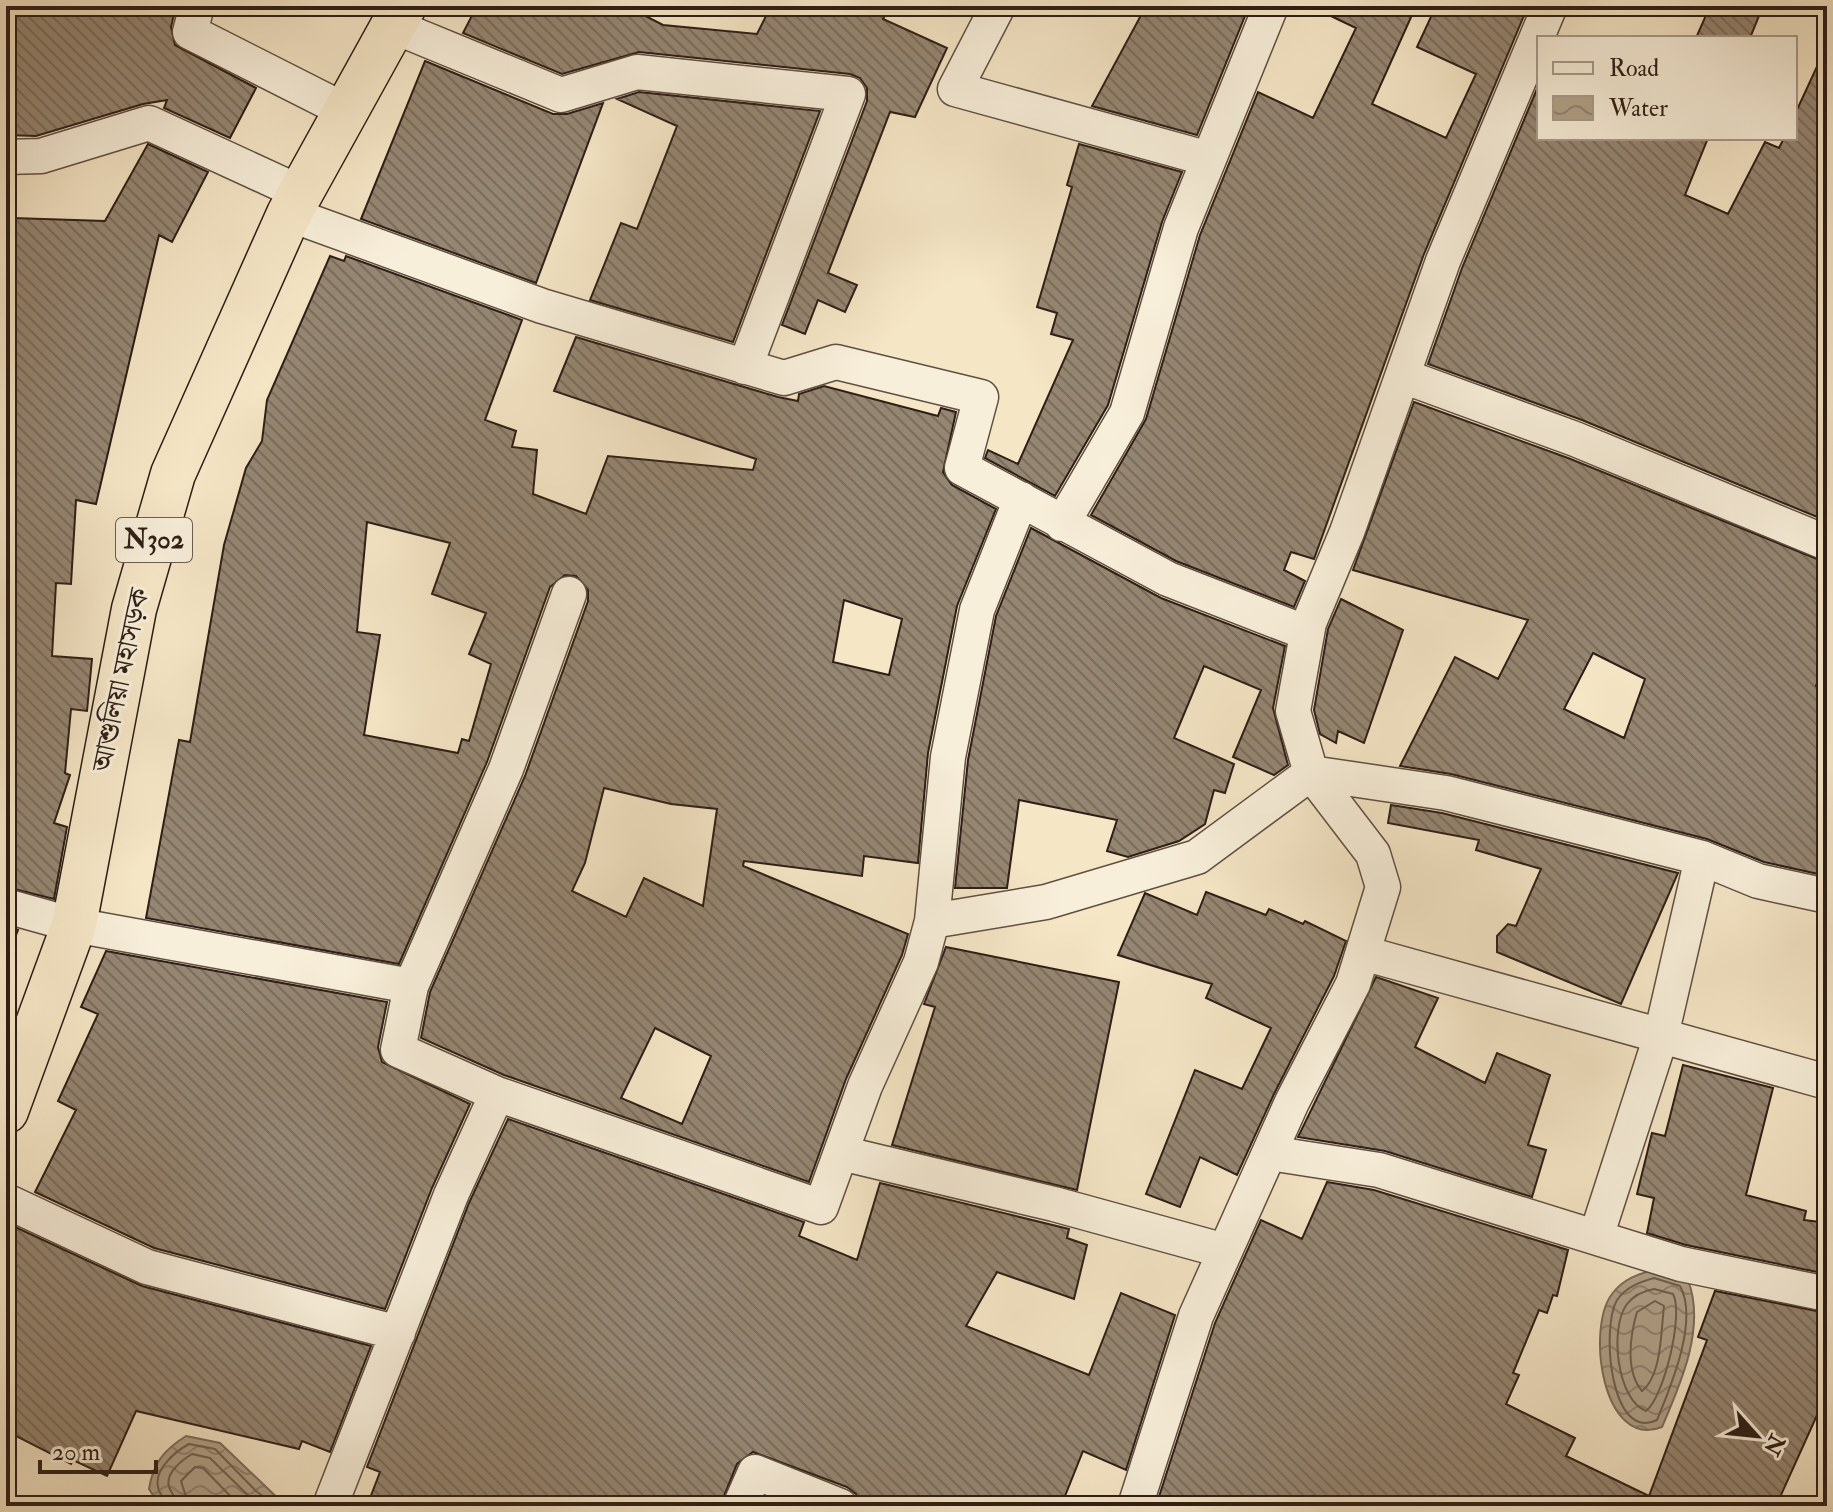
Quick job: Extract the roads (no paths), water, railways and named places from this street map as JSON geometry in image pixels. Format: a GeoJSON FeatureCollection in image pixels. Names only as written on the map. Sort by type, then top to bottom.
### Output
{"type":"FeatureCollection","features":[{"type":"Feature","properties":{"kind":"highway","name":"আশুলিয়া মহাসড়ক"},"geometry":{"type":"LineString","coordinates":[[6,1111],[74,925],[134,609],[173,474],[295,204],[399,16]]}},
{"type":"Feature","properties":{"kind":"street"},"geometry":{"type":"LineString","coordinates":[[197,6],[190,32],[346,111]]}},
{"type":"Feature","properties":{"kind":"street"},"geometry":{"type":"LineString","coordinates":[[998,6],[955,89],[1209,159]]}},
{"type":"Feature","properties":{"kind":"street"},"geometry":{"type":"LineString","coordinates":[[1062,524],[1127,413],[1181,228],[1271,6]]}},
{"type":"Feature","properties":{"kind":"street"},"geometry":{"type":"LineString","coordinates":[[1537,36],[1550,6]]}},
{"type":"Feature","properties":{"kind":"street"},"geometry":{"type":"LineString","coordinates":[[399,16],[561,95],[637,72],[848,94],[745,367]]}},
{"type":"Feature","properties":{"kind":"street"},"geometry":{"type":"LineString","coordinates":[[1135,1506],[1196,1316],[1269,1153],[1353,984],[1383,887],[1373,854],[1311,773],[1293,711],[1307,633],[1443,261],[1537,37]]}},
{"type":"Feature","properties":{"kind":"street"},"geometry":{"type":"LineString","coordinates":[[6,157],[41,156],[149,123],[295,204],[542,306],[784,378],[836,362],[981,397],[962,468],[1168,579],[1307,633]]}},
{"type":"Feature","properties":{"kind":"street"},"geometry":{"type":"LineString","coordinates":[[1403,376],[1575,439],[1827,543]]}},
{"type":"Feature","properties":{"kind":"street"},"geometry":{"type":"LineString","coordinates":[[569,594],[506,769],[411,986],[398,1050],[497,1094],[821,1207],[865,1086],[921,962],[932,921],[948,757],[977,610],[1021,499]]}},
{"type":"Feature","properties":{"kind":"street"},"geometry":{"type":"LineString","coordinates":[[932,921],[1046,902],[1197,857],[1311,773],[1446,793],[1702,858],[1758,881],[1827,896]]}},
{"type":"Feature","properties":{"kind":"street"},"geometry":{"type":"LineString","coordinates":[[1596,1237],[1661,1036],[1702,858]]}},
{"type":"Feature","properties":{"kind":"street"},"geometry":{"type":"LineString","coordinates":[[6,906],[74,925],[411,986]]}},
{"type":"Feature","properties":{"kind":"street"},"geometry":{"type":"LineString","coordinates":[[1363,953],[1827,1082]]}},
{"type":"Feature","properties":{"kind":"street"},"geometry":{"type":"LineString","coordinates":[[330,1506],[451,1195],[497,1094]]}},
{"type":"Feature","properties":{"kind":"street"},"geometry":{"type":"LineString","coordinates":[[841,1153],[1054,1204],[1225,1251]]}},
{"type":"Feature","properties":{"kind":"street"},"geometry":{"type":"LineString","coordinates":[[1269,1153],[1379,1170],[1681,1264],[1827,1294]]}},
{"type":"Feature","properties":{"kind":"street"},"geometry":{"type":"LineString","coordinates":[[6,1201],[147,1267],[398,1333]]}},
{"type":"Feature","properties":{"kind":"street"},"geometry":{"type":"LineString","coordinates":[[740,1506],[755,1472],[840,1506]]}},
{"type":"Feature","properties":{"kind":"water"},"geometry":{"type":"Polygon","coordinates":[[[1654,1270],[1688,1280],[1693,1298],[1693,1336],[1677,1392],[1662,1427],[1642,1429],[1625,1421],[1613,1404],[1605,1382],[1600,1332],[1604,1310],[1616,1289],[1631,1278],[1654,1270]]]}},
{"type":"Feature","properties":{"kind":"water"},"geometry":{"type":"Polygon","coordinates":[[[186,1436],[220,1443],[286,1506],[160,1506],[149,1489],[153,1472],[166,1452],[186,1436]]]}}]}
